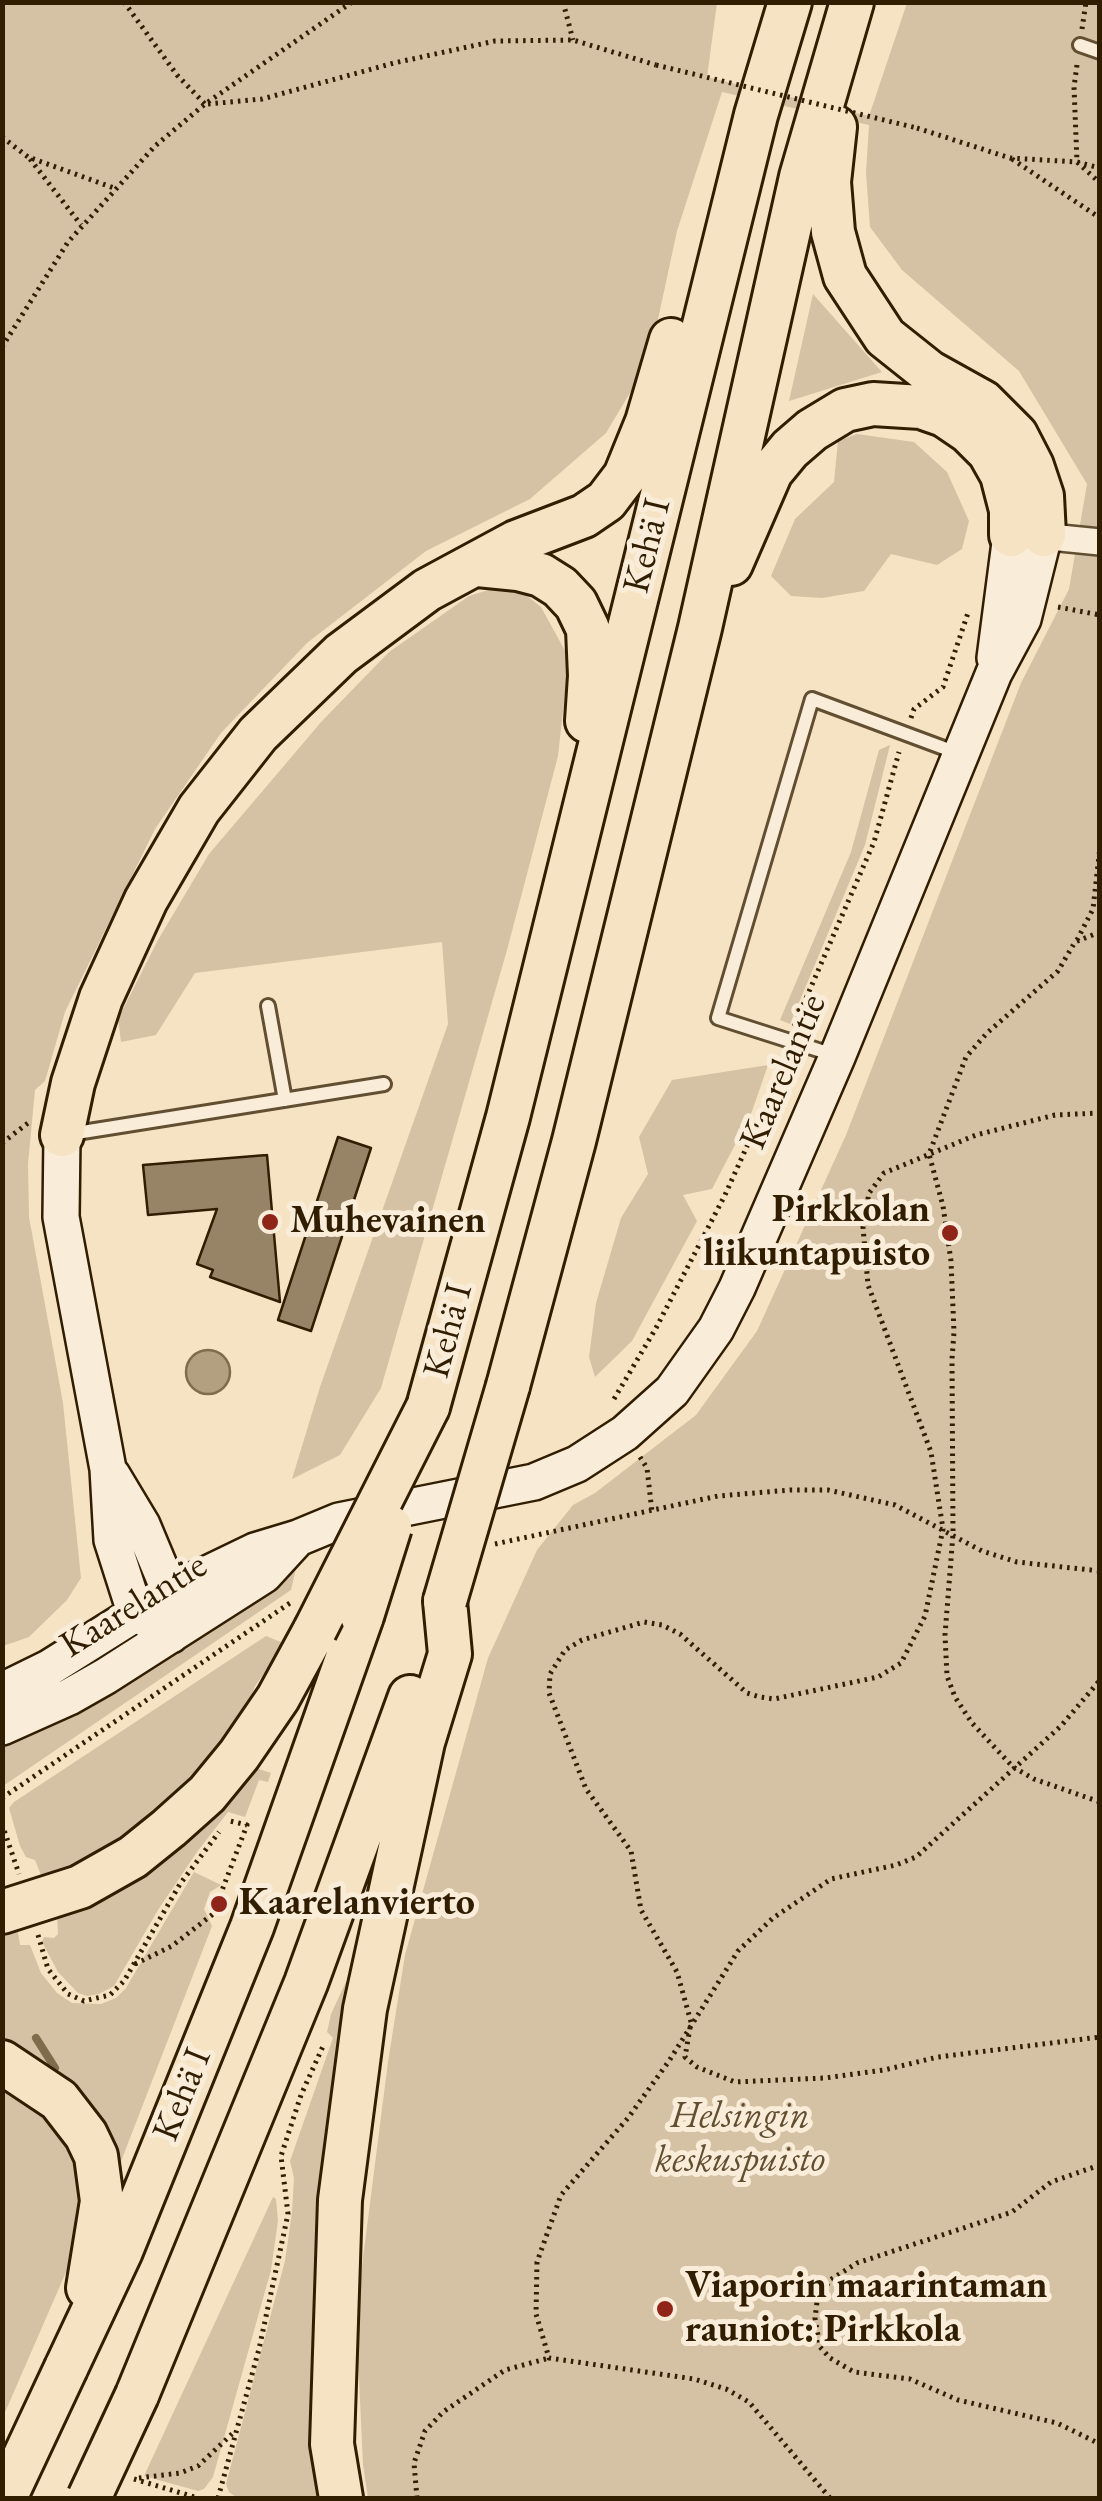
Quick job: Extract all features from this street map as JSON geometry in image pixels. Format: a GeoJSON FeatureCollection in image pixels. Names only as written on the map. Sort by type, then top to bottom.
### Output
{"type":"FeatureCollection","features":[{"type":"Feature","properties":{"kind":"highway","name":"Kehä I"},"geometry":{"type":"LineString","coordinates":[[5,2498],[120,2251],[252,1927],[362,1616],[428,1407],[508,1117],[756,115],[790,2]]}},
{"type":"Feature","properties":{"kind":"highway","name":"Kehä I"},"geometry":{"type":"LineString","coordinates":[[88,2498],[137,2395],[306,1983],[445,1601],[574,1141],[700,628],[801,178],[848,14]]}},
{"type":"Feature","properties":{"kind":"highway"},"geometry":{"type":"LineString","coordinates":[[848,14],[829,182],[833,232],[845,276],[885,337],[929,372],[982,402],[1016,435],[1042,496],[1028,535]]}},
{"type":"Feature","properties":{"kind":"highway"},"geometry":{"type":"LineString","coordinates":[[47,1128],[73,1083],[101,998],[146,900],[198,809],[258,734],[342,654],[427,590],[516,542],[584,516],[606,501],[625,476],[648,422],[687,286],[756,115]]}},
{"type":"Feature","properties":{"kind":"highway"},"geometry":{"type":"LineString","coordinates":[[700,628],[771,472],[812,430],[845,410],[872,404],[921,407],[969,432],[989,452],[1002,475],[1012,510],[1028,535]]}},
{"type":"Feature","properties":{"kind":"highway"},"geometry":{"type":"LineString","coordinates":[[478,565],[518,569],[560,587],[576,604],[588,629],[590,676],[580,825]]}},
{"type":"Feature","properties":{"kind":"highway"},"geometry":{"type":"LineString","coordinates":[[20,1907],[80,1886],[133,1857],[207,1794],[239,1755],[278,1698],[305,1615],[428,1407]]}},
{"type":"Feature","properties":{"kind":"highway"},"geometry":{"type":"LineString","coordinates":[[341,2498],[332,2444],[340,2200],[364,2009],[423,1742],[450,1654],[445,1601]]}},
{"type":"Feature","properties":{"kind":"highway"},"geometry":{"type":"LineString","coordinates":[[2,2062],[58,2100],[86,2135],[96,2156],[102,2201],[83,2328]]}},
{"type":"Feature","properties":{"kind":"main road","name":"Kaarelantie"},"geometry":{"type":"LineString","coordinates":[[2,1691],[49,1668],[170,1592],[255,1550],[339,1521],[534,1482],[578,1464],[625,1433],[672,1391],[716,1329],[738,1288],[837,1056],[994,672],[1016,597],[1028,535]]}},
{"type":"Feature","properties":{"kind":"main road"},"geometry":{"type":"LineString","coordinates":[[47,1128],[108,1469],[112,1540],[135,1612],[171,1635]]}},
{"type":"Feature","properties":{"kind":"main road"},"geometry":{"type":"LineString","coordinates":[[108,1469],[142,1525],[170,1592],[171,1635]]}},
{"type":"Feature","properties":{"kind":"main road","name":"Kaarelantie"},"geometry":{"type":"LineString","coordinates":[[2,1727],[68,1697],[264,1576],[298,1538]]}},
{"type":"Feature","properties":{"kind":"street"},"geometry":{"type":"LineString","coordinates":[[1028,535],[1100,542]]}},
{"type":"Feature","properties":{"kind":"lane"},"geometry":{"type":"LineString","coordinates":[[1080,45],[1100,52]]}},
{"type":"Feature","properties":{"kind":"lane"},"geometry":{"type":"LineString","coordinates":[[837,1056],[718,1018],[812,699],[962,754]]}},
{"type":"Feature","properties":{"kind":"lane"},"geometry":{"type":"LineString","coordinates":[[268,1006],[285,1100]]}},
{"type":"Feature","properties":{"kind":"lane"},"geometry":{"type":"LineString","coordinates":[[47,1128],[285,1100],[384,1084]]}},
{"type":"Feature","properties":{"kind":"path"},"geometry":{"type":"LineString","coordinates":[[124,2],[177,74],[205,104]]}},
{"type":"Feature","properties":{"kind":"path"},"geometry":{"type":"LineString","coordinates":[[2,348],[54,261],[114,188],[155,146],[205,104],[352,2]]}},
{"type":"Feature","properties":{"kind":"path"},"geometry":{"type":"LineString","coordinates":[[563,2],[572,40]]}},
{"type":"Feature","properties":{"kind":"path"},"geometry":{"type":"LineString","coordinates":[[1086,2],[1074,87],[1076,162],[1100,183]]}},
{"type":"Feature","properties":{"kind":"path"},"geometry":{"type":"LineString","coordinates":[[205,104],[262,99],[394,63],[495,41],[572,40],[656,65],[917,128],[1010,158],[1076,162],[1100,168]]}},
{"type":"Feature","properties":{"kind":"path"},"geometry":{"type":"LineString","coordinates":[[2,137],[28,157],[82,226]]}},
{"type":"Feature","properties":{"kind":"path"},"geometry":{"type":"LineString","coordinates":[[28,157],[114,188]]}},
{"type":"Feature","properties":{"kind":"path"},"geometry":{"type":"LineString","coordinates":[[1010,158],[1100,218]]}},
{"type":"Feature","properties":{"kind":"path"},"geometry":{"type":"LineString","coordinates":[[652,1512],[647,1468],[613,1412],[613,1402],[656,1328],[762,1113],[788,1040],[874,842],[914,709],[943,688],[976,594],[986,590],[1100,615]]}},
{"type":"Feature","properties":{"kind":"path"},"geometry":{"type":"LineString","coordinates":[[1100,847],[1093,909],[1075,942],[1058,971],[987,1033],[966,1057],[930,1154],[951,1261],[954,1332],[953,1534],[945,1635],[948,1676],[955,1697],[972,1723],[1013,1767],[1034,1779],[1100,1802]]}},
{"type":"Feature","properties":{"kind":"path"},"geometry":{"type":"LineString","coordinates":[[1075,942],[1100,932]]}},
{"type":"Feature","properties":{"kind":"path"},"geometry":{"type":"LineString","coordinates":[[1100,1113],[1055,1115],[976,1135],[884,1174],[869,1193],[863,1227],[868,1284],[931,1452],[943,1529],[925,1616],[901,1662],[878,1678],[774,1699],[760,1697],[747,1693],[680,1634],[644,1622],[582,1640],[565,1650],[550,1674],[549,1693],[586,1789],[631,1851],[641,1910],[677,1972],[691,2022],[685,2057],[711,2075],[735,2082],[825,2078],[938,2058],[1100,2037]]}},
{"type":"Feature","properties":{"kind":"path"},"geometry":{"type":"LineString","coordinates":[[2,1143],[47,1128]]}},
{"type":"Feature","properties":{"kind":"path"},"geometry":{"type":"LineString","coordinates":[[486,1546],[718,1496],[828,1490],[895,1505],[982,1550],[1018,1562],[1100,1571]]}},
{"type":"Feature","properties":{"kind":"path"},"geometry":{"type":"LineString","coordinates":[[2,1798],[305,1615]]}},
{"type":"Feature","properties":{"kind":"path"},"geometry":{"type":"LineString","coordinates":[[549,2358],[536,2314],[536,2262],[561,2195],[628,2118],[738,1951],[772,1918],[831,1879],[916,1857],[1062,1726],[1100,1680]]}},
{"type":"Feature","properties":{"kind":"path"},"geometry":{"type":"LineString","coordinates":[[2,1824],[20,1907],[48,1969],[61,1988],[77,1999],[91,2001],[110,1995],[124,1982],[134,1964],[180,1884],[226,1824],[232,1820],[247,1825],[213,1914],[172,1946],[134,1964]]}},
{"type":"Feature","properties":{"kind":"path"},"geometry":{"type":"LineString","coordinates":[[218,2498],[259,2348],[288,2214],[281,2156],[301,2095],[327,2039]]}},
{"type":"Feature","properties":{"kind":"path"},"geometry":{"type":"LineString","coordinates":[[1100,2165],[1051,2182],[1012,2212],[930,2242],[874,2256],[842,2271],[822,2291],[814,2318],[820,2347],[854,2372],[910,2378],[958,2400],[1056,2423],[1100,2444]]}},
{"type":"Feature","properties":{"kind":"path"},"geometry":{"type":"LineString","coordinates":[[417,2498],[414,2463],[425,2431],[443,2412],[505,2370],[549,2358],[694,2379],[726,2389],[749,2402],[830,2498]]}},
{"type":"Feature","properties":{"kind":"path"},"geometry":{"type":"LineString","coordinates":[[134,2479],[180,2473],[198,2466],[236,2431]]}},
{"type":"Feature","properties":{"kind":"green space","name":"Pirkkolan liikuntapuisto"},"geometry":{"type":"Polygon","coordinates":[[[2,3],[717,3],[707,77],[869,116],[907,3],[1099,3],[1099,2498],[368,2498],[356,2313],[405,1955],[488,1658],[537,1550],[573,1505],[595,1493],[696,1415],[757,1331],[846,1135],[1021,683],[1069,589],[1087,484],[1019,371],[902,270],[870,227],[866,173],[869,125],[722,92],[677,231],[649,361],[606,433],[530,499],[426,551],[307,643],[221,733],[155,829],[65,1012],[45,1081],[35,1090],[28,1164],[29,1217],[63,1403],[81,1578],[67,1600],[29,1637],[3,1646],[2,3]]]}},
{"type":"Feature","properties":{"kind":"green space"},"geometry":{"type":"Polygon","coordinates":[[[813,294],[882,372],[789,401],[813,294]]]}},
{"type":"Feature","properties":{"kind":"green space"},"geometry":{"type":"Polygon","coordinates":[[[857,434],[914,442],[947,472],[969,521],[962,549],[937,565],[891,554],[864,591],[822,598],[791,596],[771,576],[795,519],[834,482],[838,441],[857,434]]]}},
{"type":"Feature","properties":{"kind":"green space"},"geometry":{"type":"Polygon","coordinates":[[[511,583],[541,607],[569,658],[558,756],[507,950],[381,1388],[340,1455],[292,1479],[320,1387],[448,1024],[442,942],[195,973],[156,1035],[121,1042],[118,1019],[158,940],[209,854],[322,721],[389,652],[469,596],[511,583]]]}},
{"type":"Feature","properties":{"kind":"green space"},"geometry":{"type":"Polygon","coordinates":[[[890,745],[865,845],[790,1024],[780,1020],[851,852],[879,750],[890,745]]]}},
{"type":"Feature","properties":{"kind":"green space"},"geometry":{"type":"Polygon","coordinates":[[[768,1065],[751,1114],[712,1189],[683,1195],[697,1221],[632,1341],[595,1377],[589,1357],[596,1303],[621,1218],[648,1174],[639,1137],[672,1080],[768,1065]]]}},
{"type":"Feature","properties":{"kind":"green space"},"geometry":{"type":"Polygon","coordinates":[[[297,1564],[291,1590],[3,1786],[3,1743],[60,1719],[297,1564]]]}},
{"type":"Feature","properties":{"kind":"green space"},"geometry":{"type":"Polygon","coordinates":[[[266,1636],[283,1643],[281,1650],[217,1752],[110,1850],[43,1880],[35,1860],[26,1857],[20,1846],[9,1808],[14,1802],[266,1636]]]}},
{"type":"Feature","properties":{"kind":"green space"},"geometry":{"type":"Polygon","coordinates":[[[250,1766],[271,1773],[268,1782],[259,1780],[245,1817],[228,1812],[158,1910],[114,1986],[99,1994],[78,1993],[58,1972],[42,1942],[44,1937],[54,1938],[58,1934],[57,1916],[250,1766]]]}},
{"type":"Feature","properties":{"kind":"green space"},"geometry":{"type":"Polygon","coordinates":[[[194,1872],[221,1885],[210,1892],[204,1909],[212,1926],[113,2182],[3,2044],[3,1932],[17,1927],[20,1945],[30,1945],[41,1973],[57,1993],[72,2003],[101,2004],[116,1998],[126,1988],[194,1872]]]}},
{"type":"Feature","properties":{"kind":"green space"},"geometry":{"type":"Polygon","coordinates":[[[352,1969],[325,2498],[237,2498],[226,2484],[285,2261],[294,2178],[290,2161],[333,2038],[327,2032],[331,2014],[352,1969]]]}},
{"type":"Feature","properties":{"kind":"green space"},"geometry":{"type":"Polygon","coordinates":[[[3,2080],[62,2128],[84,2178],[73,2256],[3,2417],[3,2080]]]}},
{"type":"Feature","properties":{"kind":"green space"},"geometry":{"type":"Polygon","coordinates":[[[273,2197],[278,2221],[271,2270],[213,2477],[198,2491],[144,2476],[273,2197]]]}},
{"type":"Feature","properties":{"kind":"shaded area"},"geometry":{"type":"Polygon","coordinates":[[[208,1350],[224,1356],[230,1372],[224,1388],[208,1394],[192,1388],[186,1372],[192,1356],[208,1350]]]}},
{"type":"Feature","properties":{"kind":"building"},"geometry":{"type":"Polygon","coordinates":[[[338,1137],[371,1148],[311,1331],[278,1320],[338,1137]]]}},
{"type":"Feature","properties":{"kind":"building"},"geometry":{"type":"Polygon","coordinates":[[[267,1155],[280,1302],[210,1277],[213,1270],[197,1264],[217,1209],[148,1215],[143,1165],[267,1155]]]}},
{"type":"Feature","properties":{"kind":"waterway"},"geometry":{"type":"LineString","coordinates":[[36,2038],[55,2068]]}},
{"type":"Feature","properties":{"kind":"place","name":"Muhevainen"},"geometry":{"type":"Point","coordinates":[270,1222]}},
{"type":"Feature","properties":{"kind":"place","name":"Pirkkolan liikuntapuisto"},"geometry":{"type":"Point","coordinates":[950,1233]}},
{"type":"Feature","properties":{"kind":"place","name":"Kaarelanvierto"},"geometry":{"type":"Point","coordinates":[219,1904]}},
{"type":"Feature","properties":{"kind":"place","name":"Viaporin maarintaman rauniot: Pirkkola"},"geometry":{"type":"Point","coordinates":[665,2309]}},
{"type":"Feature","properties":{"kind":"park label","name":"Helsingin keskuspuisto"},"geometry":{"type":"Point","coordinates":[740,2139]}}]}
